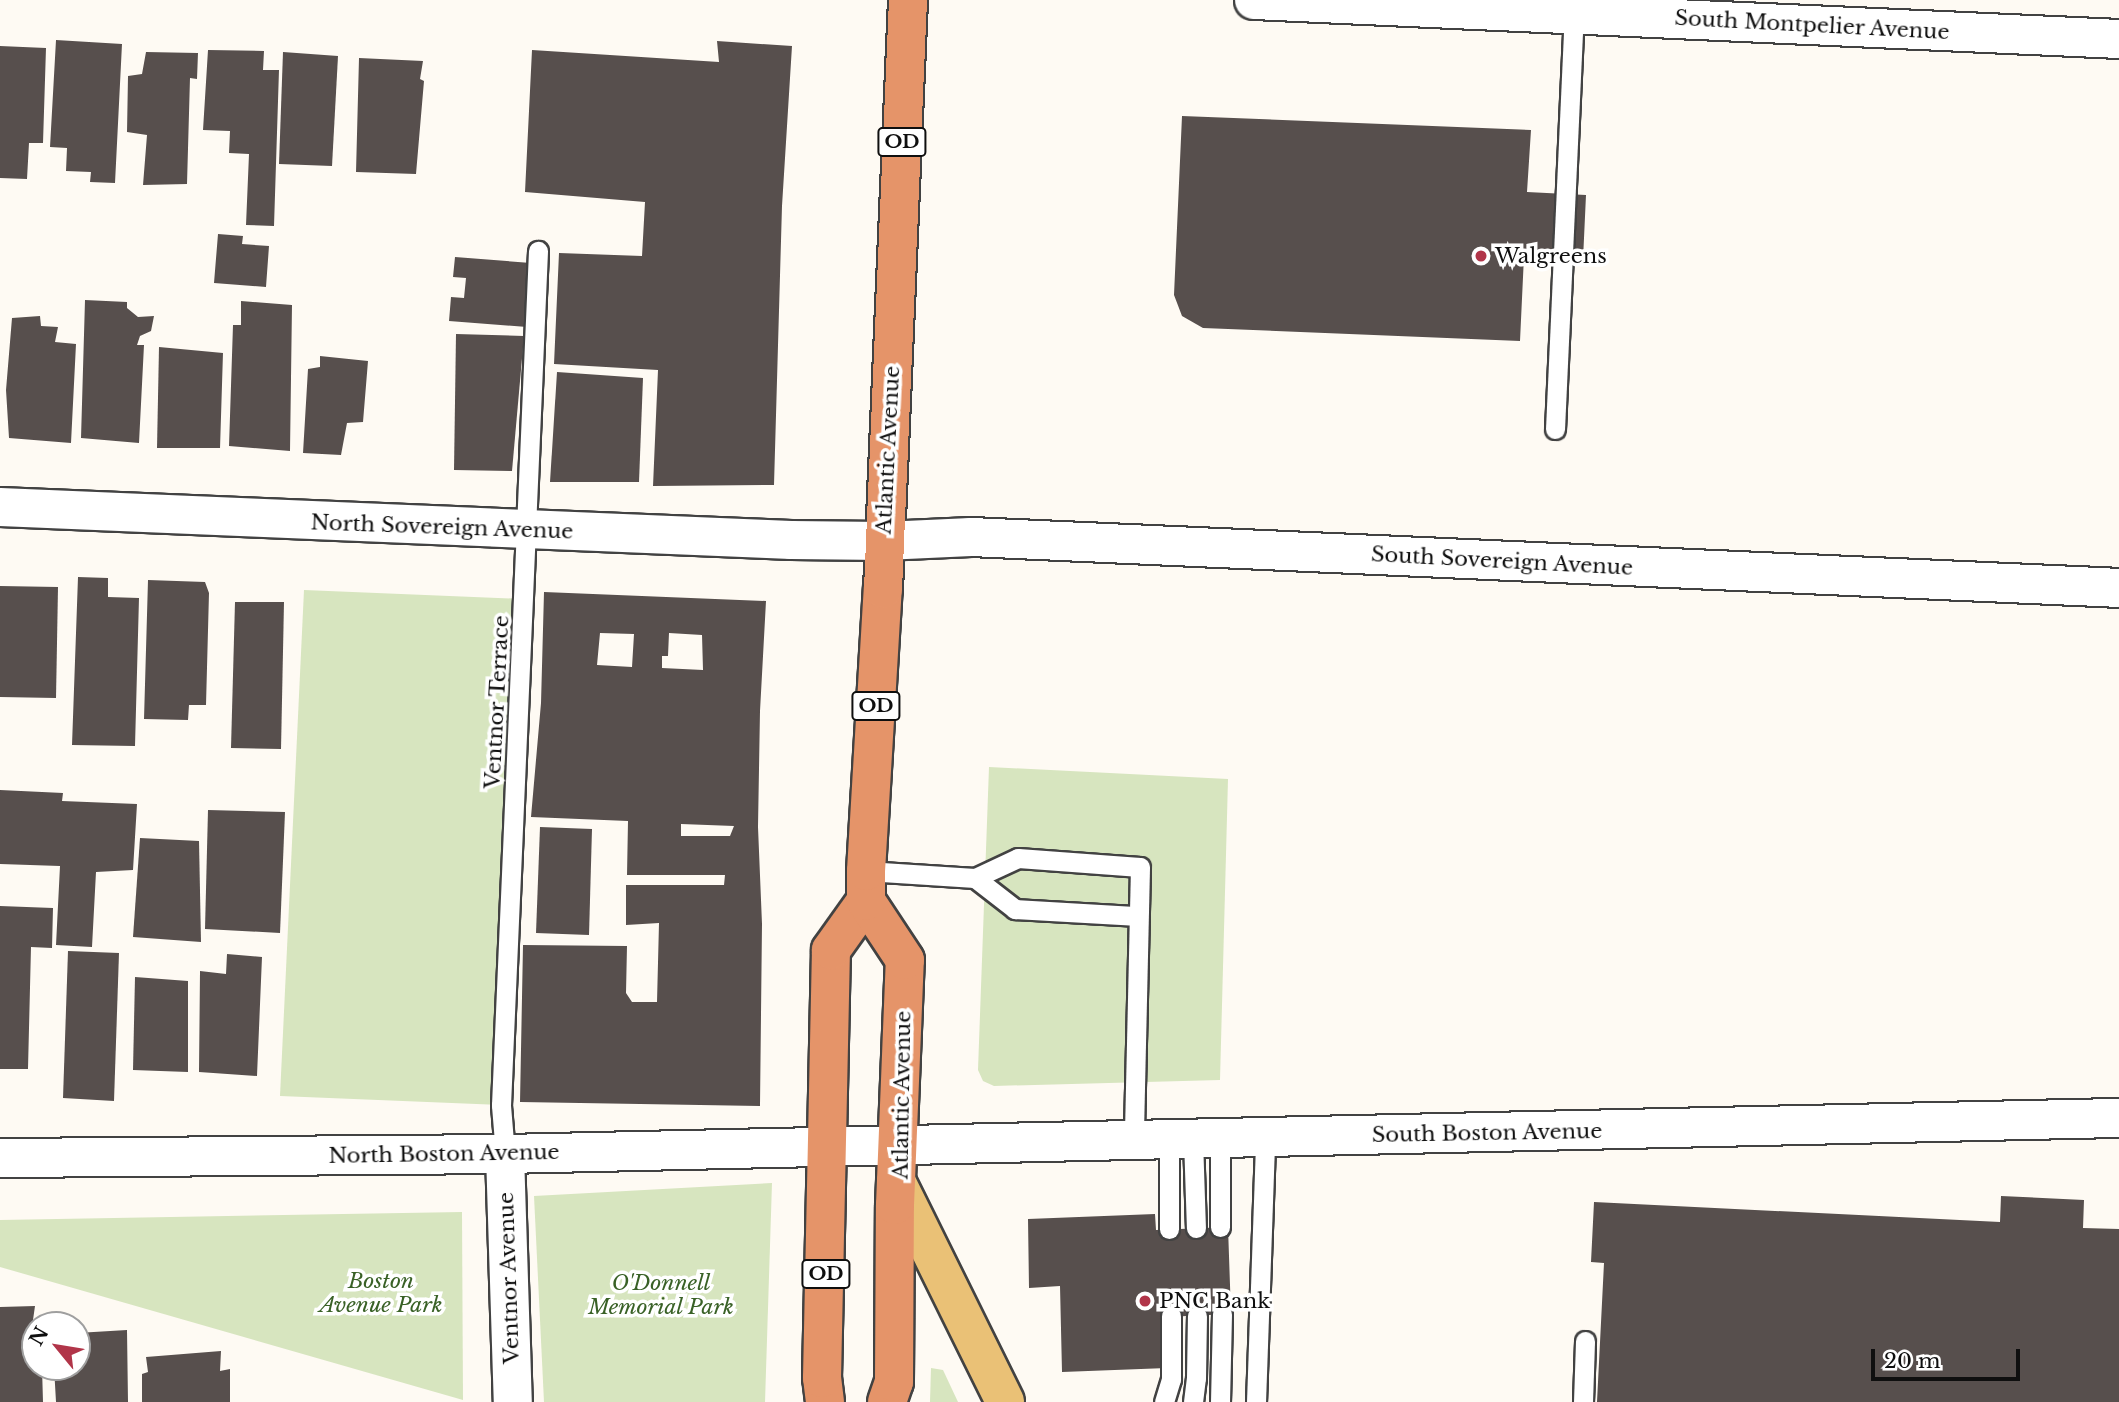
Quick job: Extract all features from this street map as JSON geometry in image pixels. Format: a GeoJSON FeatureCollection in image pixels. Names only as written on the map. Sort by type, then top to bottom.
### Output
{"type":"FeatureCollection","features":[{"type":"Feature","properties":{"kind":"highway","name":"Atlantic Avenue"},"geometry":{"type":"LineString","coordinates":[[896,1163],[905,960],[866,886],[908,0]]}},
{"type":"Feature","properties":{"kind":"highway","name":"OD"},"geometry":{"type":"LineString","coordinates":[[825,1402],[822,1378],[841,1146],[831,950],[866,886]]}},
{"type":"Feature","properties":{"kind":"highway"},"geometry":{"type":"LineString","coordinates":[[887,1402],[894,1382],[896,1163]]}},
{"type":"Feature","properties":{"kind":"main road","name":"Atlantic Avenue"},"geometry":{"type":"LineString","coordinates":[[896,1163],[1005,1402]]}},
{"type":"Feature","properties":{"kind":"street","name":"South Montpelier Avenue"},"geometry":{"type":"LineString","coordinates":[[1276,1],[2119,39]]}},
{"type":"Feature","properties":{"kind":"street","name":"North Sovereign Avenue"},"geometry":{"type":"LineString","coordinates":[[0,507],[528,531],[884,541]]}},
{"type":"Feature","properties":{"kind":"street","name":"South Sovereign Avenue"},"geometry":{"type":"LineString","coordinates":[[884,541],[985,538],[2119,589]]}},
{"type":"Feature","properties":{"kind":"street","name":"South Boston Avenue"},"geometry":{"type":"LineString","coordinates":[[841,1146],[896,1163],[1179,1139],[2119,1118]]}},
{"type":"Feature","properties":{"kind":"street","name":"North Boston Avenue"},"geometry":{"type":"LineString","coordinates":[[11,1154],[505,1154],[841,1146]]}},
{"type":"Feature","properties":{"kind":"street","name":"Ventnor Avenue"},"geometry":{"type":"LineString","coordinates":[[505,1154],[513,1402]]}},
{"type":"Feature","properties":{"kind":"lane"},"geometry":{"type":"LineString","coordinates":[[1555,429],[1574,15]]}},
{"type":"Feature","properties":{"kind":"lane","name":"Ventnor Terrace"},"geometry":{"type":"LineString","coordinates":[[505,1154],[501,1105],[528,531],[538,251]]}},
{"type":"Feature","properties":{"kind":"lane"},"geometry":{"type":"LineString","coordinates":[[866,886],[975,878],[1017,858],[1140,867],[1138,916],[1196,1228]]}},
{"type":"Feature","properties":{"kind":"lane"},"geometry":{"type":"LineString","coordinates":[[975,878],[1015,909],[1138,916]]}},
{"type":"Feature","properties":{"kind":"lane"},"geometry":{"type":"LineString","coordinates":[[1256,1402],[1265,1138]]}},
{"type":"Feature","properties":{"kind":"lane"},"geometry":{"type":"LineString","coordinates":[[1179,1139],[1220,1227]]}},
{"type":"Feature","properties":{"kind":"lane"},"geometry":{"type":"LineString","coordinates":[[1169,1229],[1179,1139]]}},
{"type":"Feature","properties":{"kind":"lane"},"geometry":{"type":"LineString","coordinates":[[1220,1402],[1222,1314]]}},
{"type":"Feature","properties":{"kind":"lane"},"geometry":{"type":"LineString","coordinates":[[1164,1402],[1171,1379],[1171,1316]]}},
{"type":"Feature","properties":{"kind":"lane"},"geometry":{"type":"LineString","coordinates":[[1192,1402],[1196,1378],[1196,1316]]}},
{"type":"Feature","properties":{"kind":"lane"},"geometry":{"type":"LineString","coordinates":[[1583,1402],[1585,1341]]}},
{"type":"Feature","properties":{"kind":"green space"},"geometry":{"type":"Polygon","coordinates":[[[304,590],[524,599],[501,1105],[280,1096],[304,590]]]}},
{"type":"Feature","properties":{"kind":"green space"},"geometry":{"type":"Polygon","coordinates":[[[989,767],[1228,779],[1220,1080],[994,1086],[983,1081],[978,1070],[989,767]]]}},
{"type":"Feature","properties":{"kind":"green space","name":"O'Donnell Memorial Park"},"geometry":{"type":"Polygon","coordinates":[[[772,1183],[765,1402],[544,1402],[534,1196],[772,1183]]]}},
{"type":"Feature","properties":{"kind":"green space","name":"Boston Avenue Park"},"geometry":{"type":"Polygon","coordinates":[[[462,1212],[463,1400],[0,1267],[0,1220],[462,1212]]]}},
{"type":"Feature","properties":{"kind":"green space"},"geometry":{"type":"Polygon","coordinates":[[[931,1368],[943,1370],[958,1402],[930,1402],[931,1368]]]}},
{"type":"Feature","properties":{"kind":"building"},"geometry":{"type":"Polygon","coordinates":[[[56,40],[122,44],[115,183],[90,182],[91,172],[66,171],[67,148],[50,147],[56,40]]]}},
{"type":"Feature","properties":{"kind":"building"},"geometry":{"type":"Polygon","coordinates":[[[717,41],[792,46],[782,206],[774,485],[653,486],[658,370],[554,364],[559,253],[642,256],[645,202],[525,192],[532,50],[719,62],[717,41]]]}},
{"type":"Feature","properties":{"kind":"building"},"geometry":{"type":"Polygon","coordinates":[[[0,46],[46,48],[43,143],[29,143],[27,179],[0,178],[0,46]]]}},
{"type":"Feature","properties":{"kind":"building"},"geometry":{"type":"Polygon","coordinates":[[[208,50],[264,51],[263,70],[279,70],[274,226],[246,225],[249,154],[229,153],[230,131],[203,130],[208,50]]]}},
{"type":"Feature","properties":{"kind":"building"},"geometry":{"type":"Polygon","coordinates":[[[146,52],[198,53],[197,79],[190,78],[187,184],[143,185],[147,135],[127,132],[128,76],[142,74],[146,52]]]}},
{"type":"Feature","properties":{"kind":"building"},"geometry":{"type":"Polygon","coordinates":[[[283,52],[338,56],[332,166],[279,164],[283,52]]]}},
{"type":"Feature","properties":{"kind":"building"},"geometry":{"type":"Polygon","coordinates":[[[359,58],[423,61],[420,79],[424,81],[416,174],[356,172],[359,58]]]}},
{"type":"Feature","properties":{"kind":"building","name":"Walgreens"},"geometry":{"type":"Polygon","coordinates":[[[1182,116],[1531,130],[1527,192],[1586,195],[1583,260],[1524,256],[1520,341],[1203,328],[1182,316],[1174,295],[1182,116]]]}},
{"type":"Feature","properties":{"kind":"building"},"geometry":{"type":"Polygon","coordinates":[[[218,234],[243,236],[242,244],[269,246],[266,287],[214,283],[218,234]]]}},
{"type":"Feature","properties":{"kind":"building"},"geometry":{"type":"Polygon","coordinates":[[[455,257],[531,263],[527,327],[449,321],[451,297],[464,298],[466,278],[453,277],[455,257]]]}},
{"type":"Feature","properties":{"kind":"building"},"geometry":{"type":"Polygon","coordinates":[[[85,300],[127,302],[127,308],[138,317],[154,316],[151,331],[140,336],[137,345],[144,345],[139,443],[81,438],[85,300]]]}},
{"type":"Feature","properties":{"kind":"building"},"geometry":{"type":"Polygon","coordinates":[[[241,301],[292,305],[290,451],[229,446],[233,325],[241,325],[241,301]]]}},
{"type":"Feature","properties":{"kind":"building"},"geometry":{"type":"Polygon","coordinates":[[[40,316],[41,326],[58,327],[55,342],[76,344],[71,443],[9,438],[6,390],[12,318],[40,316]]]}},
{"type":"Feature","properties":{"kind":"building"},"geometry":{"type":"Polygon","coordinates":[[[456,334],[524,336],[512,471],[454,470],[456,334]]]}},
{"type":"Feature","properties":{"kind":"building"},"geometry":{"type":"Polygon","coordinates":[[[159,347],[223,353],[220,448],[157,448],[159,347]]]}},
{"type":"Feature","properties":{"kind":"building"},"geometry":{"type":"Polygon","coordinates":[[[320,356],[368,361],[363,422],[347,423],[341,455],[303,453],[308,369],[320,367],[320,356]]]}},
{"type":"Feature","properties":{"kind":"building"},"geometry":{"type":"Polygon","coordinates":[[[557,372],[643,378],[639,482],[550,482],[557,372]]]}},
{"type":"Feature","properties":{"kind":"building"},"geometry":{"type":"Polygon","coordinates":[[[78,577],[108,578],[108,597],[139,598],[135,746],[72,745],[78,577]]]}},
{"type":"Feature","properties":{"kind":"building"},"geometry":{"type":"Polygon","coordinates":[[[148,580],[205,582],[209,593],[206,705],[189,705],[188,720],[144,719],[148,580]]]}},
{"type":"Feature","properties":{"kind":"building"},"geometry":{"type":"Polygon","coordinates":[[[0,586],[58,587],[56,698],[0,697],[0,586]]]}},
{"type":"Feature","properties":{"kind":"building"},"geometry":{"type":"Polygon","coordinates":[[[544,592],[766,601],[760,711],[758,827],[762,924],[760,1106],[520,1102],[523,945],[627,946],[626,993],[632,1002],[657,1002],[659,923],[626,925],[626,885],[724,885],[725,875],[627,875],[628,821],[531,817],[541,703],[544,592]],[[600,633],[597,665],[632,667],[634,634],[600,633]],[[669,633],[668,656],[662,656],[662,668],[703,670],[702,635],[669,633]],[[681,824],[681,836],[730,836],[734,826],[681,824]]]}},
{"type":"Feature","properties":{"kind":"building"},"geometry":{"type":"Polygon","coordinates":[[[235,602],[284,602],[281,749],[231,748],[235,602]]]}},
{"type":"Feature","properties":{"kind":"building"},"geometry":{"type":"Polygon","coordinates":[[[0,790],[63,793],[62,801],[137,804],[133,870],[96,872],[92,947],[56,945],[60,866],[0,864],[0,790]]]}},
{"type":"Feature","properties":{"kind":"building"},"geometry":{"type":"Polygon","coordinates":[[[208,810],[285,812],[280,933],[205,929],[208,810]]]}},
{"type":"Feature","properties":{"kind":"building"},"geometry":{"type":"Polygon","coordinates":[[[540,827],[592,829],[589,935],[536,933],[540,827]]]}},
{"type":"Feature","properties":{"kind":"building"},"geometry":{"type":"Polygon","coordinates":[[[140,838],[199,841],[201,942],[133,937],[140,838]]]}},
{"type":"Feature","properties":{"kind":"building"},"geometry":{"type":"Polygon","coordinates":[[[0,906],[53,908],[52,948],[31,947],[28,1069],[0,1069],[0,906]]]}},
{"type":"Feature","properties":{"kind":"building"},"geometry":{"type":"Polygon","coordinates":[[[68,951],[119,953],[114,1101],[63,1098],[68,951]]]}},
{"type":"Feature","properties":{"kind":"building"},"geometry":{"type":"Polygon","coordinates":[[[227,954],[262,957],[257,1076],[199,1072],[200,971],[226,974],[227,954]]]}},
{"type":"Feature","properties":{"kind":"building"},"geometry":{"type":"Polygon","coordinates":[[[135,977],[188,981],[188,1072],[133,1070],[135,977]]]}},
{"type":"Feature","properties":{"kind":"building"},"geometry":{"type":"Polygon","coordinates":[[[2001,1196],[2084,1200],[2083,1228],[2119,1229],[2119,1402],[1597,1402],[1604,1263],[1591,1262],[1594,1202],[2000,1222],[2001,1196]]]}},
{"type":"Feature","properties":{"kind":"building","name":"PNC Bank"},"geometry":{"type":"Polygon","coordinates":[[[1155,1214],[1156,1230],[1228,1227],[1231,1314],[1165,1317],[1167,1368],[1062,1372],[1060,1286],[1029,1288],[1028,1219],[1155,1214]]]}},
{"type":"Feature","properties":{"kind":"building"},"geometry":{"type":"Polygon","coordinates":[[[35,1306],[34,1311],[21,1311],[21,1381],[42,1381],[43,1402],[0,1402],[0,1307],[35,1306]]]}},
{"type":"Feature","properties":{"kind":"building"},"geometry":{"type":"Polygon","coordinates":[[[127,1330],[128,1402],[56,1402],[55,1381],[91,1381],[91,1332],[127,1330]]]}},
{"type":"Feature","properties":{"kind":"building"},"geometry":{"type":"Polygon","coordinates":[[[221,1351],[220,1371],[230,1369],[230,1402],[142,1402],[142,1374],[148,1372],[146,1357],[221,1351]]]}},
{"type":"Feature","properties":{"kind":"place","name":"Walgreens"},"geometry":{"type":"Point","coordinates":[1481,256]}},
{"type":"Feature","properties":{"kind":"place","name":"PNC Bank"},"geometry":{"type":"Point","coordinates":[1145,1301]}}]}
